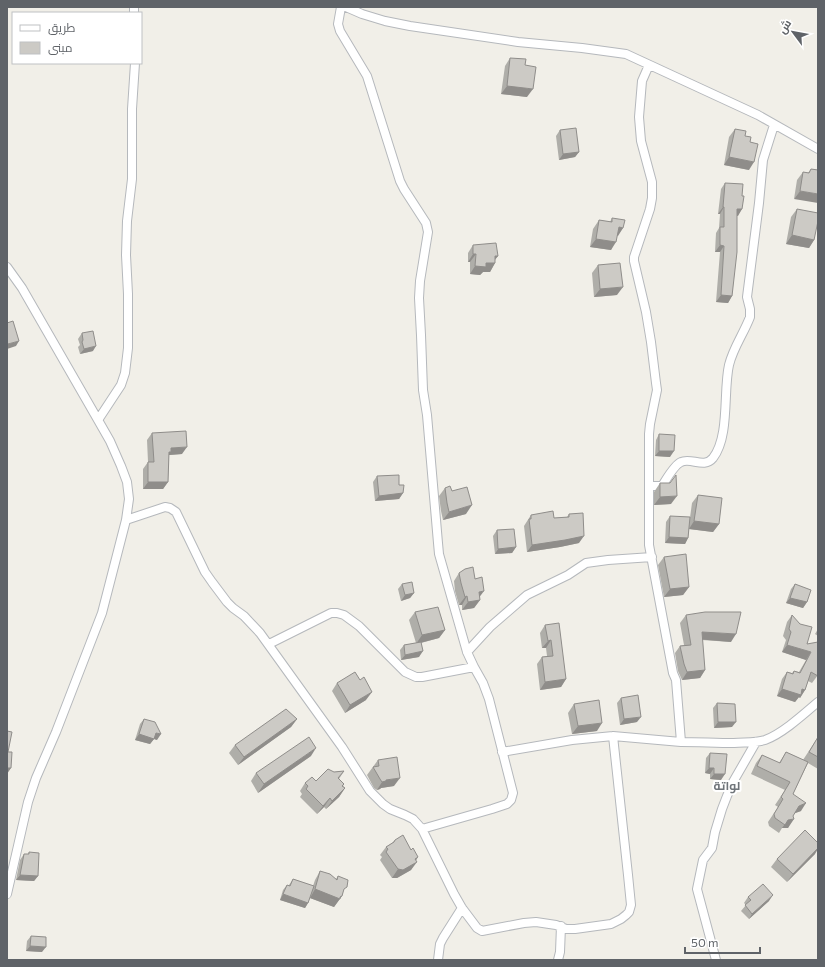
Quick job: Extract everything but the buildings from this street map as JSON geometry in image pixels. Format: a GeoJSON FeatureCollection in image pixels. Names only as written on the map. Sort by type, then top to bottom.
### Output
{"type":"FeatureCollection","features":[{"type":"Feature","properties":{"kind":"street"},"geometry":{"type":"LineString","coordinates":[[341,7],[338,24],[340,31],[367,76],[400,181],[426,223],[428,232],[420,281],[419,298],[422,390],[427,415],[439,554],[467,652],[486,690],[512,793],[511,800],[507,804],[422,830]]}},
{"type":"Feature","properties":{"kind":"street"},"geometry":{"type":"LineString","coordinates":[[346,7],[385,21],[410,26],[518,42],[626,54],[758,115],[818,149]]}},
{"type":"Feature","properties":{"kind":"street"},"geometry":{"type":"LineString","coordinates":[[98,420],[121,386],[126,373],[128,348],[128,294],[126,255],[127,221],[132,179],[134,64]]}},
{"type":"Feature","properties":{"kind":"street"},"geometry":{"type":"LineString","coordinates":[[649,65],[642,81],[639,117],[641,141],[652,182],[652,198],[634,261],[646,312],[657,390],[649,434],[649,532],[672,673],[676,680],[681,742]]}},
{"type":"Feature","properties":{"kind":"street"},"geometry":{"type":"LineString","coordinates":[[649,486],[662,486],[676,466],[681,462],[708,462],[712,459],[720,445],[723,433],[730,363],[750,317],[747,297],[763,160],[774,125]]}},
{"type":"Feature","properties":{"kind":"street"},"geometry":{"type":"LineString","coordinates":[[7,267],[22,288],[110,441],[127,482],[129,499],[126,520],[102,613],[56,732],[36,778],[28,802],[7,894]]}},
{"type":"Feature","properties":{"kind":"street"},"geometry":{"type":"LineString","coordinates":[[126,520],[165,507],[176,512],[205,572],[212,582],[228,602],[269,644],[342,747],[370,791],[390,809],[413,819],[422,830],[462,908],[477,928],[482,931],[536,922],[575,929],[611,924],[626,915],[630,908],[628,875],[613,736]]}},
{"type":"Feature","properties":{"kind":"street"},"geometry":{"type":"LineString","coordinates":[[467,652],[490,627],[527,595],[568,575],[586,563],[652,557]]}},
{"type":"Feature","properties":{"kind":"street"},"geometry":{"type":"LineString","coordinates":[[269,644],[331,613],[337,613],[344,614],[359,626],[399,666],[416,677],[474,667]]}},
{"type":"Feature","properties":{"kind":"street"},"geometry":{"type":"LineString","coordinates":[[502,752],[572,740],[613,736],[681,742],[756,742],[766,740],[776,735],[801,717],[818,702]]}},
{"type":"Feature","properties":{"kind":"street"},"geometry":{"type":"LineString","coordinates":[[716,960],[697,889],[703,860],[712,848],[717,826],[727,796],[756,742]]}},
{"type":"Feature","properties":{"kind":"street"},"geometry":{"type":"LineString","coordinates":[[438,960],[442,938],[462,908]]}},
{"type":"Feature","properties":{"kind":"street"},"geometry":{"type":"LineString","coordinates":[[558,960],[560,952],[560,926]]}},
{"type":"Feature","properties":{"kind":"district","name":"لواتة"},"geometry":{"type":"Point","coordinates":[727,785]}}]}
